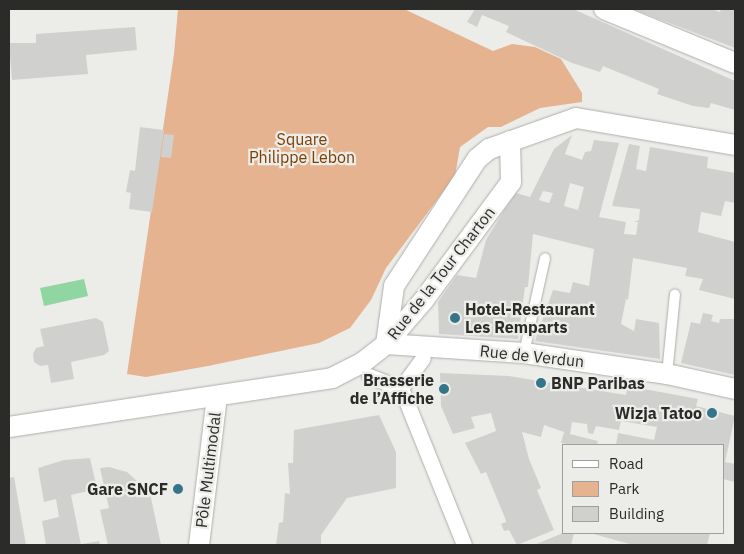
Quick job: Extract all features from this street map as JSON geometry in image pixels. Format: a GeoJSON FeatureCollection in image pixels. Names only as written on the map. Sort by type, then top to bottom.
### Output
{"type":"FeatureCollection","features":[{"type":"Feature","properties":{"kind":"street"},"geometry":{"type":"LineString","coordinates":[[604,9],[735,63]]}},
{"type":"Feature","properties":{"kind":"street","name":"Rue de la Tour Charton"},"geometry":{"type":"LineString","coordinates":[[386,344],[394,286],[477,159],[489,149],[576,118],[735,144]]}},
{"type":"Feature","properties":{"kind":"street","name":"Rue de la Tour Charton"},"geometry":{"type":"LineString","coordinates":[[386,344],[423,301],[511,182],[510,141]]}},
{"type":"Feature","properties":{"kind":"street"},"geometry":{"type":"LineString","coordinates":[[9,427],[332,378],[362,363],[386,344]]}},
{"type":"Feature","properties":{"kind":"street","name":"Rue de Verdun"},"geometry":{"type":"LineString","coordinates":[[386,344],[524,353],[668,374],[735,389]]}},
{"type":"Feature","properties":{"kind":"street"},"geometry":{"type":"LineString","coordinates":[[401,388],[423,358]]}},
{"type":"Feature","properties":{"kind":"street"},"geometry":{"type":"LineString","coordinates":[[369,376],[401,388],[464,545]]}},
{"type":"Feature","properties":{"kind":"street","name":"Pôle Multimodal"},"geometry":{"type":"LineString","coordinates":[[199,545],[216,396]]}},
{"type":"Feature","properties":{"kind":"lane"},"geometry":{"type":"LineString","coordinates":[[524,353],[545,258]]}},
{"type":"Feature","properties":{"kind":"lane"},"geometry":{"type":"LineString","coordinates":[[668,374],[674,294]]}},
{"type":"Feature","properties":{"kind":"green space","name":"Square Philippe Lebon"},"geometry":{"type":"Polygon","coordinates":[[[178,9],[404,9],[493,51],[512,44],[535,47],[561,59],[582,93],[582,102],[540,108],[501,127],[488,127],[460,147],[455,176],[386,268],[371,300],[350,328],[319,343],[208,366],[146,377],[127,374],[174,54],[178,9]]]}},
{"type":"Feature","properties":{"kind":"shaded area"},"geometry":{"type":"Polygon","coordinates":[[[84,279],[88,296],[44,306],[40,288],[84,279]]]}},
{"type":"Feature","properties":{"kind":"building"},"geometry":{"type":"Polygon","coordinates":[[[475,9],[573,9],[735,81],[735,110],[711,103],[709,108],[693,106],[657,94],[659,89],[603,66],[600,72],[572,63],[506,32],[509,26],[482,15],[477,27],[467,22],[475,9]]]}},
{"type":"Feature","properties":{"kind":"building"},"geometry":{"type":"Polygon","coordinates":[[[633,9],[711,9],[720,12],[721,9],[735,9],[735,48],[633,9]]]}},
{"type":"Feature","properties":{"kind":"building"},"geometry":{"type":"Polygon","coordinates":[[[135,27],[137,50],[86,55],[88,74],[12,80],[9,43],[36,43],[36,34],[135,27]]]}},
{"type":"Feature","properties":{"kind":"building"},"geometry":{"type":"Polygon","coordinates":[[[140,127],[164,130],[152,212],[129,209],[131,193],[126,192],[130,170],[135,171],[140,127]]]}},
{"type":"Feature","properties":{"kind":"building"},"geometry":{"type":"Polygon","coordinates":[[[164,134],[174,135],[171,158],[161,157],[164,134]]]}},
{"type":"Feature","properties":{"kind":"building"},"geometry":{"type":"Polygon","coordinates":[[[572,135],[565,154],[582,160],[585,152],[591,151],[594,140],[619,143],[599,217],[626,222],[624,234],[636,235],[638,222],[634,222],[639,220],[640,209],[612,206],[629,144],[640,146],[636,169],[646,171],[650,147],[708,157],[707,168],[735,173],[735,203],[725,201],[721,216],[701,212],[698,232],[735,242],[735,299],[699,290],[703,279],[685,276],[687,268],[633,258],[628,300],[626,299],[621,324],[634,331],[636,319],[659,323],[660,359],[535,341],[553,290],[570,293],[573,282],[589,286],[594,249],[533,234],[528,287],[525,287],[518,339],[439,334],[438,302],[457,275],[476,278],[486,240],[516,193],[530,197],[554,149],[572,135]],[[570,183],[564,206],[578,210],[584,187],[570,183]],[[543,191],[539,200],[549,203],[553,193],[543,191]]]}},
{"type":"Feature","properties":{"kind":"building"},"geometry":{"type":"Polygon","coordinates":[[[703,313],[713,315],[711,321],[719,323],[720,319],[735,319],[735,375],[681,363],[691,322],[700,324],[703,313]]]}},
{"type":"Feature","properties":{"kind":"building"},"geometry":{"type":"Polygon","coordinates":[[[96,318],[103,322],[109,351],[104,355],[71,362],[74,379],[51,383],[48,365],[40,366],[34,362],[33,354],[36,348],[44,346],[40,329],[96,318]]]}},
{"type":"Feature","properties":{"kind":"building"},"geometry":{"type":"Polygon","coordinates":[[[440,373],[509,376],[626,395],[628,386],[698,399],[696,406],[735,416],[725,462],[735,464],[735,482],[724,479],[724,444],[616,444],[618,433],[654,440],[657,427],[621,421],[619,430],[596,426],[593,434],[588,433],[587,424],[572,422],[570,434],[598,441],[597,444],[566,444],[561,443],[564,432],[544,425],[541,437],[522,432],[529,459],[541,488],[537,490],[554,530],[517,545],[509,530],[504,531],[501,524],[506,522],[505,518],[486,472],[481,474],[465,443],[496,431],[491,413],[471,417],[475,428],[453,434],[441,406],[440,373]]]}},
{"type":"Feature","properties":{"kind":"building"},"geometry":{"type":"Polygon","coordinates":[[[379,415],[396,452],[396,488],[347,498],[321,535],[321,545],[276,545],[279,523],[283,522],[285,493],[290,494],[288,463],[293,463],[294,430],[379,415]]]}},
{"type":"Feature","properties":{"kind":"building"},"geometry":{"type":"Polygon","coordinates":[[[90,458],[97,489],[71,495],[81,545],[46,545],[42,521],[59,517],[56,499],[44,502],[38,468],[64,460],[90,458]]]}},
{"type":"Feature","properties":{"kind":"building"},"geometry":{"type":"Polygon","coordinates":[[[109,467],[127,472],[150,493],[161,545],[108,545],[100,510],[109,508],[100,468],[109,467]]]}},
{"type":"Feature","properties":{"kind":"building"},"geometry":{"type":"Polygon","coordinates":[[[14,477],[26,545],[9,545],[9,478],[14,477]]]}},
{"type":"Feature","properties":{"kind":"building"},"geometry":{"type":"Polygon","coordinates":[[[562,533],[574,534],[571,545],[534,545],[562,533]]]}},
{"type":"Feature","properties":{"kind":"building"},"geometry":{"type":"Polygon","coordinates":[[[594,534],[710,534],[707,545],[633,545],[594,534]]]}},
{"type":"Feature","properties":{"kind":"building"},"geometry":{"type":"Polygon","coordinates":[[[99,541],[100,545],[82,545],[82,544],[99,541]]]}},
{"type":"Feature","properties":{"kind":"place","name":"Hotel-Restaurant Les Remparts"},"geometry":{"type":"Point","coordinates":[455,318]}},
{"type":"Feature","properties":{"kind":"place","name":"BNP Paribas"},"geometry":{"type":"Point","coordinates":[541,383]}},
{"type":"Feature","properties":{"kind":"place","name":"Brasserie de l’Affiche"},"geometry":{"type":"Point","coordinates":[444,389]}},
{"type":"Feature","properties":{"kind":"place","name":"Wizja Tatoo"},"geometry":{"type":"Point","coordinates":[712,413]}},
{"type":"Feature","properties":{"kind":"place","name":"Gare SNCF"},"geometry":{"type":"Point","coordinates":[178,489]}}]}
